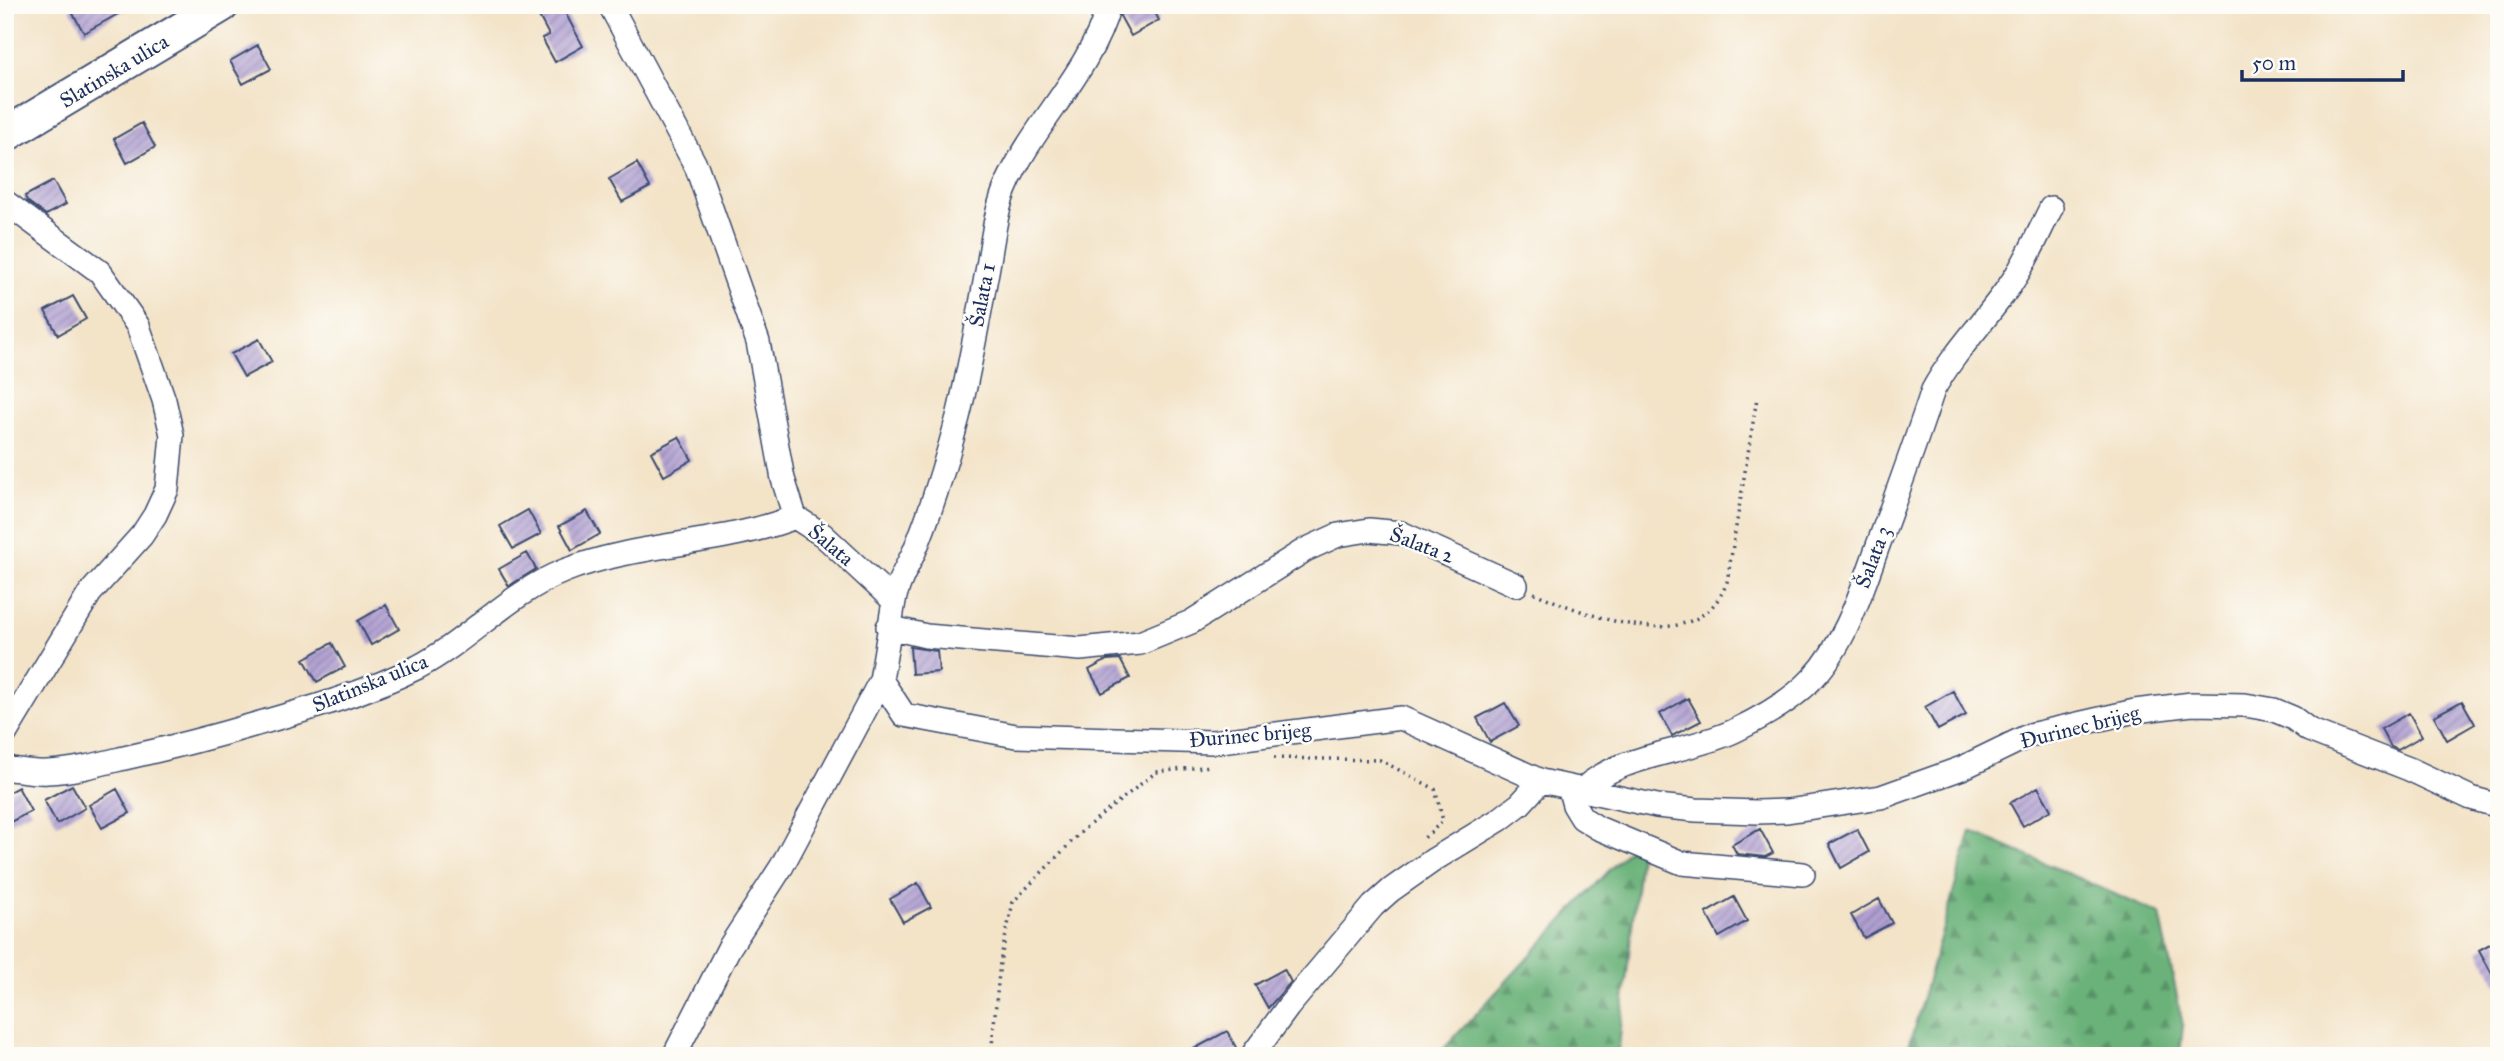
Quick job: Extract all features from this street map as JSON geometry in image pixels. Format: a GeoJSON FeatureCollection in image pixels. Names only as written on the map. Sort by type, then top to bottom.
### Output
{"type":"FeatureCollection","features":[{"type":"Feature","properties":{"kind":"street","name":"Slatinska ulica"},"geometry":{"type":"LineString","coordinates":[[5,135],[222,5]]}},
{"type":"Feature","properties":{"kind":"street","name":"Šalata"},"geometry":{"type":"LineString","coordinates":[[610,5],[697,168],[758,342],[783,480],[795,517],[823,535],[894,601]]}},
{"type":"Feature","properties":{"kind":"street","name":"Šalata 1"},"geometry":{"type":"LineString","coordinates":[[894,601],[897,585],[914,553],[938,485],[958,414],[996,222],[1005,191],[1048,114],[1080,68],[1099,34],[1109,5]]}},
{"type":"Feature","properties":{"kind":"street"},"geometry":{"type":"LineString","coordinates":[[5,202],[89,263],[108,282],[138,326],[164,400],[172,435],[167,489],[155,514],[142,536],[90,593],[79,609],[5,734]]}},
{"type":"Feature","properties":{"kind":"street","name":"Šalata 3"},"geometry":{"type":"LineString","coordinates":[[1575,789],[1618,768],[1731,732],[1772,711],[1813,679],[1838,643],[1864,585],[1933,390],[1948,363],[2010,285],[2030,253],[2051,208]]}},
{"type":"Feature","properties":{"kind":"street","name":"Slatinska ulica"},"geometry":{"type":"LineString","coordinates":[[5,766],[45,773],[74,770],[191,743],[335,701],[417,667],[531,588],[577,566],[620,555],[734,536],[795,517]]}},
{"type":"Feature","properties":{"kind":"street","name":"Šalata 2"},"geometry":{"type":"LineString","coordinates":[[888,627],[926,636],[1080,649],[1140,643],[1191,622],[1305,550],[1338,535],[1369,530],[1401,533],[1516,586]]}},
{"type":"Feature","properties":{"kind":"street"},"geometry":{"type":"LineString","coordinates":[[674,1056],[729,948],[782,866],[881,680],[894,601]]}},
{"type":"Feature","properties":{"kind":"street","name":"Đurinec brijeg"},"geometry":{"type":"LineString","coordinates":[[881,680],[904,715],[1016,736],[1213,742],[1401,718],[1541,780],[1626,801],[1696,810],[1787,811],[1881,797],[1962,768],[2030,735],[2135,711],[2192,704],[2245,705],[2274,710],[2293,718],[2309,730],[2409,769],[2471,798],[2499,806]]}},
{"type":"Feature","properties":{"kind":"street"},"geometry":{"type":"LineString","coordinates":[[1252,1056],[1303,989],[1373,906],[1435,859],[1499,820],[1520,804],[1541,780]]}},
{"type":"Feature","properties":{"kind":"street"},"geometry":{"type":"LineString","coordinates":[[1575,789],[1574,805],[1582,818],[1598,828],[1682,863],[1803,874]]}},
{"type":"Feature","properties":{"kind":"path"},"geometry":{"type":"LineString","coordinates":[[1516,586],[1567,606],[1646,628],[1689,623],[1701,615],[1724,590],[1727,582],[1744,493],[1757,398]]}},
{"type":"Feature","properties":{"kind":"path"},"geometry":{"type":"LineString","coordinates":[[1274,758],[1380,760],[1402,771],[1434,789],[1443,821],[1423,839]]}},
{"type":"Feature","properties":{"kind":"path"},"geometry":{"type":"LineString","coordinates":[[990,1056],[1000,962],[1013,902],[1084,829],[1156,772],[1221,764]]}},
{"type":"Feature","properties":{"kind":"green space"},"geometry":{"type":"Polygon","coordinates":[[[1971,831],[2160,914],[2183,1025],[2180,1056],[1906,1056],[1971,831]]]}},
{"type":"Feature","properties":{"kind":"green space"},"geometry":{"type":"Polygon","coordinates":[[[1642,835],[1618,1056],[1437,1056],[1642,835]]]}},
{"type":"Feature","properties":{"kind":"building"},"geometry":{"type":"Polygon","coordinates":[[[68,5],[134,5],[84,33],[68,5]]]}},
{"type":"Feature","properties":{"kind":"building"},"geometry":{"type":"Polygon","coordinates":[[[533,5],[561,5],[583,46],[555,62],[542,38],[549,35],[533,5]]]}},
{"type":"Feature","properties":{"kind":"building"},"geometry":{"type":"Polygon","coordinates":[[[1130,5],[1151,5],[1159,20],[1131,36],[1120,16],[1122,9],[1130,5]]]}},
{"type":"Feature","properties":{"kind":"building"},"geometry":{"type":"Polygon","coordinates":[[[258,45],[271,69],[243,84],[230,61],[258,45]]]}},
{"type":"Feature","properties":{"kind":"building"},"geometry":{"type":"Polygon","coordinates":[[[142,123],[155,147],[127,163],[114,139],[142,123]]]}},
{"type":"Feature","properties":{"kind":"building"},"geometry":{"type":"Polygon","coordinates":[[[637,163],[650,187],[622,202],[609,179],[637,163]]]}},
{"type":"Feature","properties":{"kind":"building"},"geometry":{"type":"Polygon","coordinates":[[[53,181],[66,204],[46,215],[27,201],[25,196],[53,181]]]}},
{"type":"Feature","properties":{"kind":"building"},"geometry":{"type":"Polygon","coordinates":[[[73,296],[86,319],[58,335],[45,311],[73,296]]]}},
{"type":"Feature","properties":{"kind":"building"},"geometry":{"type":"Polygon","coordinates":[[[259,339],[272,362],[244,377],[231,354],[259,339]]]}},
{"type":"Feature","properties":{"kind":"building"},"geometry":{"type":"Polygon","coordinates":[[[679,437],[692,460],[664,476],[651,452],[679,437]]]}},
{"type":"Feature","properties":{"kind":"building"},"geometry":{"type":"Polygon","coordinates":[[[528,510],[541,534],[513,549],[500,526],[528,510]]]}},
{"type":"Feature","properties":{"kind":"building"},"geometry":{"type":"Polygon","coordinates":[[[587,511],[600,534],[572,550],[559,526],[587,511]]]}},
{"type":"Feature","properties":{"kind":"building"},"geometry":{"type":"Polygon","coordinates":[[[527,553],[536,569],[509,586],[499,569],[527,553]]]}},
{"type":"Feature","properties":{"kind":"building"},"geometry":{"type":"Polygon","coordinates":[[[386,605],[399,629],[371,645],[358,621],[386,605]]]}},
{"type":"Feature","properties":{"kind":"building"},"geometry":{"type":"Polygon","coordinates":[[[332,643],[345,667],[317,682],[304,659],[332,643]]]}},
{"type":"Feature","properties":{"kind":"building"},"geometry":{"type":"Polygon","coordinates":[[[910,647],[937,651],[939,672],[912,674],[910,647]]]}},
{"type":"Feature","properties":{"kind":"building"},"geometry":{"type":"Polygon","coordinates":[[[1120,659],[1130,678],[1102,693],[1089,670],[1107,660],[1120,659]]]}},
{"type":"Feature","properties":{"kind":"building"},"geometry":{"type":"Polygon","coordinates":[[[1953,691],[1966,715],[1938,730],[1925,707],[1953,691]]]}},
{"type":"Feature","properties":{"kind":"building"},"geometry":{"type":"Polygon","coordinates":[[[1688,698],[1701,721],[1672,736],[1660,714],[1688,698]]]}},
{"type":"Feature","properties":{"kind":"building"},"geometry":{"type":"Polygon","coordinates":[[[2462,701],[2475,724],[2447,740],[2434,716],[2462,701]]]}},
{"type":"Feature","properties":{"kind":"building"},"geometry":{"type":"Polygon","coordinates":[[[1505,703],[1519,726],[1490,742],[1477,718],[1505,703]]]}},
{"type":"Feature","properties":{"kind":"building"},"geometry":{"type":"Polygon","coordinates":[[[2409,713],[2422,736],[2398,750],[2391,747],[2381,729],[2409,713]]]}},
{"type":"Feature","properties":{"kind":"building"},"geometry":{"type":"Polygon","coordinates":[[[72,785],[85,808],[57,824],[44,800],[72,785]]]}},
{"type":"Feature","properties":{"kind":"building"},"geometry":{"type":"Polygon","coordinates":[[[18,787],[31,811],[5,825],[5,794],[18,787]]]}},
{"type":"Feature","properties":{"kind":"building"},"geometry":{"type":"Polygon","coordinates":[[[2038,787],[2051,810],[2023,826],[2010,803],[2038,787]]]}},
{"type":"Feature","properties":{"kind":"building"},"geometry":{"type":"Polygon","coordinates":[[[117,789],[130,813],[102,828],[89,805],[117,789]]]}},
{"type":"Feature","properties":{"kind":"building"},"geometry":{"type":"Polygon","coordinates":[[[1760,829],[1773,853],[1765,857],[1737,854],[1732,845],[1760,829]]]}},
{"type":"Feature","properties":{"kind":"building"},"geometry":{"type":"Polygon","coordinates":[[[1857,829],[1869,852],[1841,868],[1829,844],[1857,829]]]}},
{"type":"Feature","properties":{"kind":"building"},"geometry":{"type":"Polygon","coordinates":[[[918,883],[931,907],[903,922],[890,899],[918,883]]]}},
{"type":"Feature","properties":{"kind":"building"},"geometry":{"type":"Polygon","coordinates":[[[1734,897],[1747,921],[1719,937],[1706,913],[1734,897]]]}},
{"type":"Feature","properties":{"kind":"building"},"geometry":{"type":"Polygon","coordinates":[[[1879,899],[1892,923],[1864,938],[1851,915],[1879,899]]]}},
{"type":"Feature","properties":{"kind":"building"},"geometry":{"type":"Polygon","coordinates":[[[2499,939],[2499,987],[2479,950],[2499,939]]]}},
{"type":"Feature","properties":{"kind":"building"},"geometry":{"type":"Polygon","coordinates":[[[1284,969],[1291,982],[1268,1008],[1255,985],[1284,969]]]}},
{"type":"Feature","properties":{"kind":"building"},"geometry":{"type":"Polygon","coordinates":[[[1227,1031],[1239,1053],[1238,1056],[1181,1056],[1227,1031]]]}}]}
